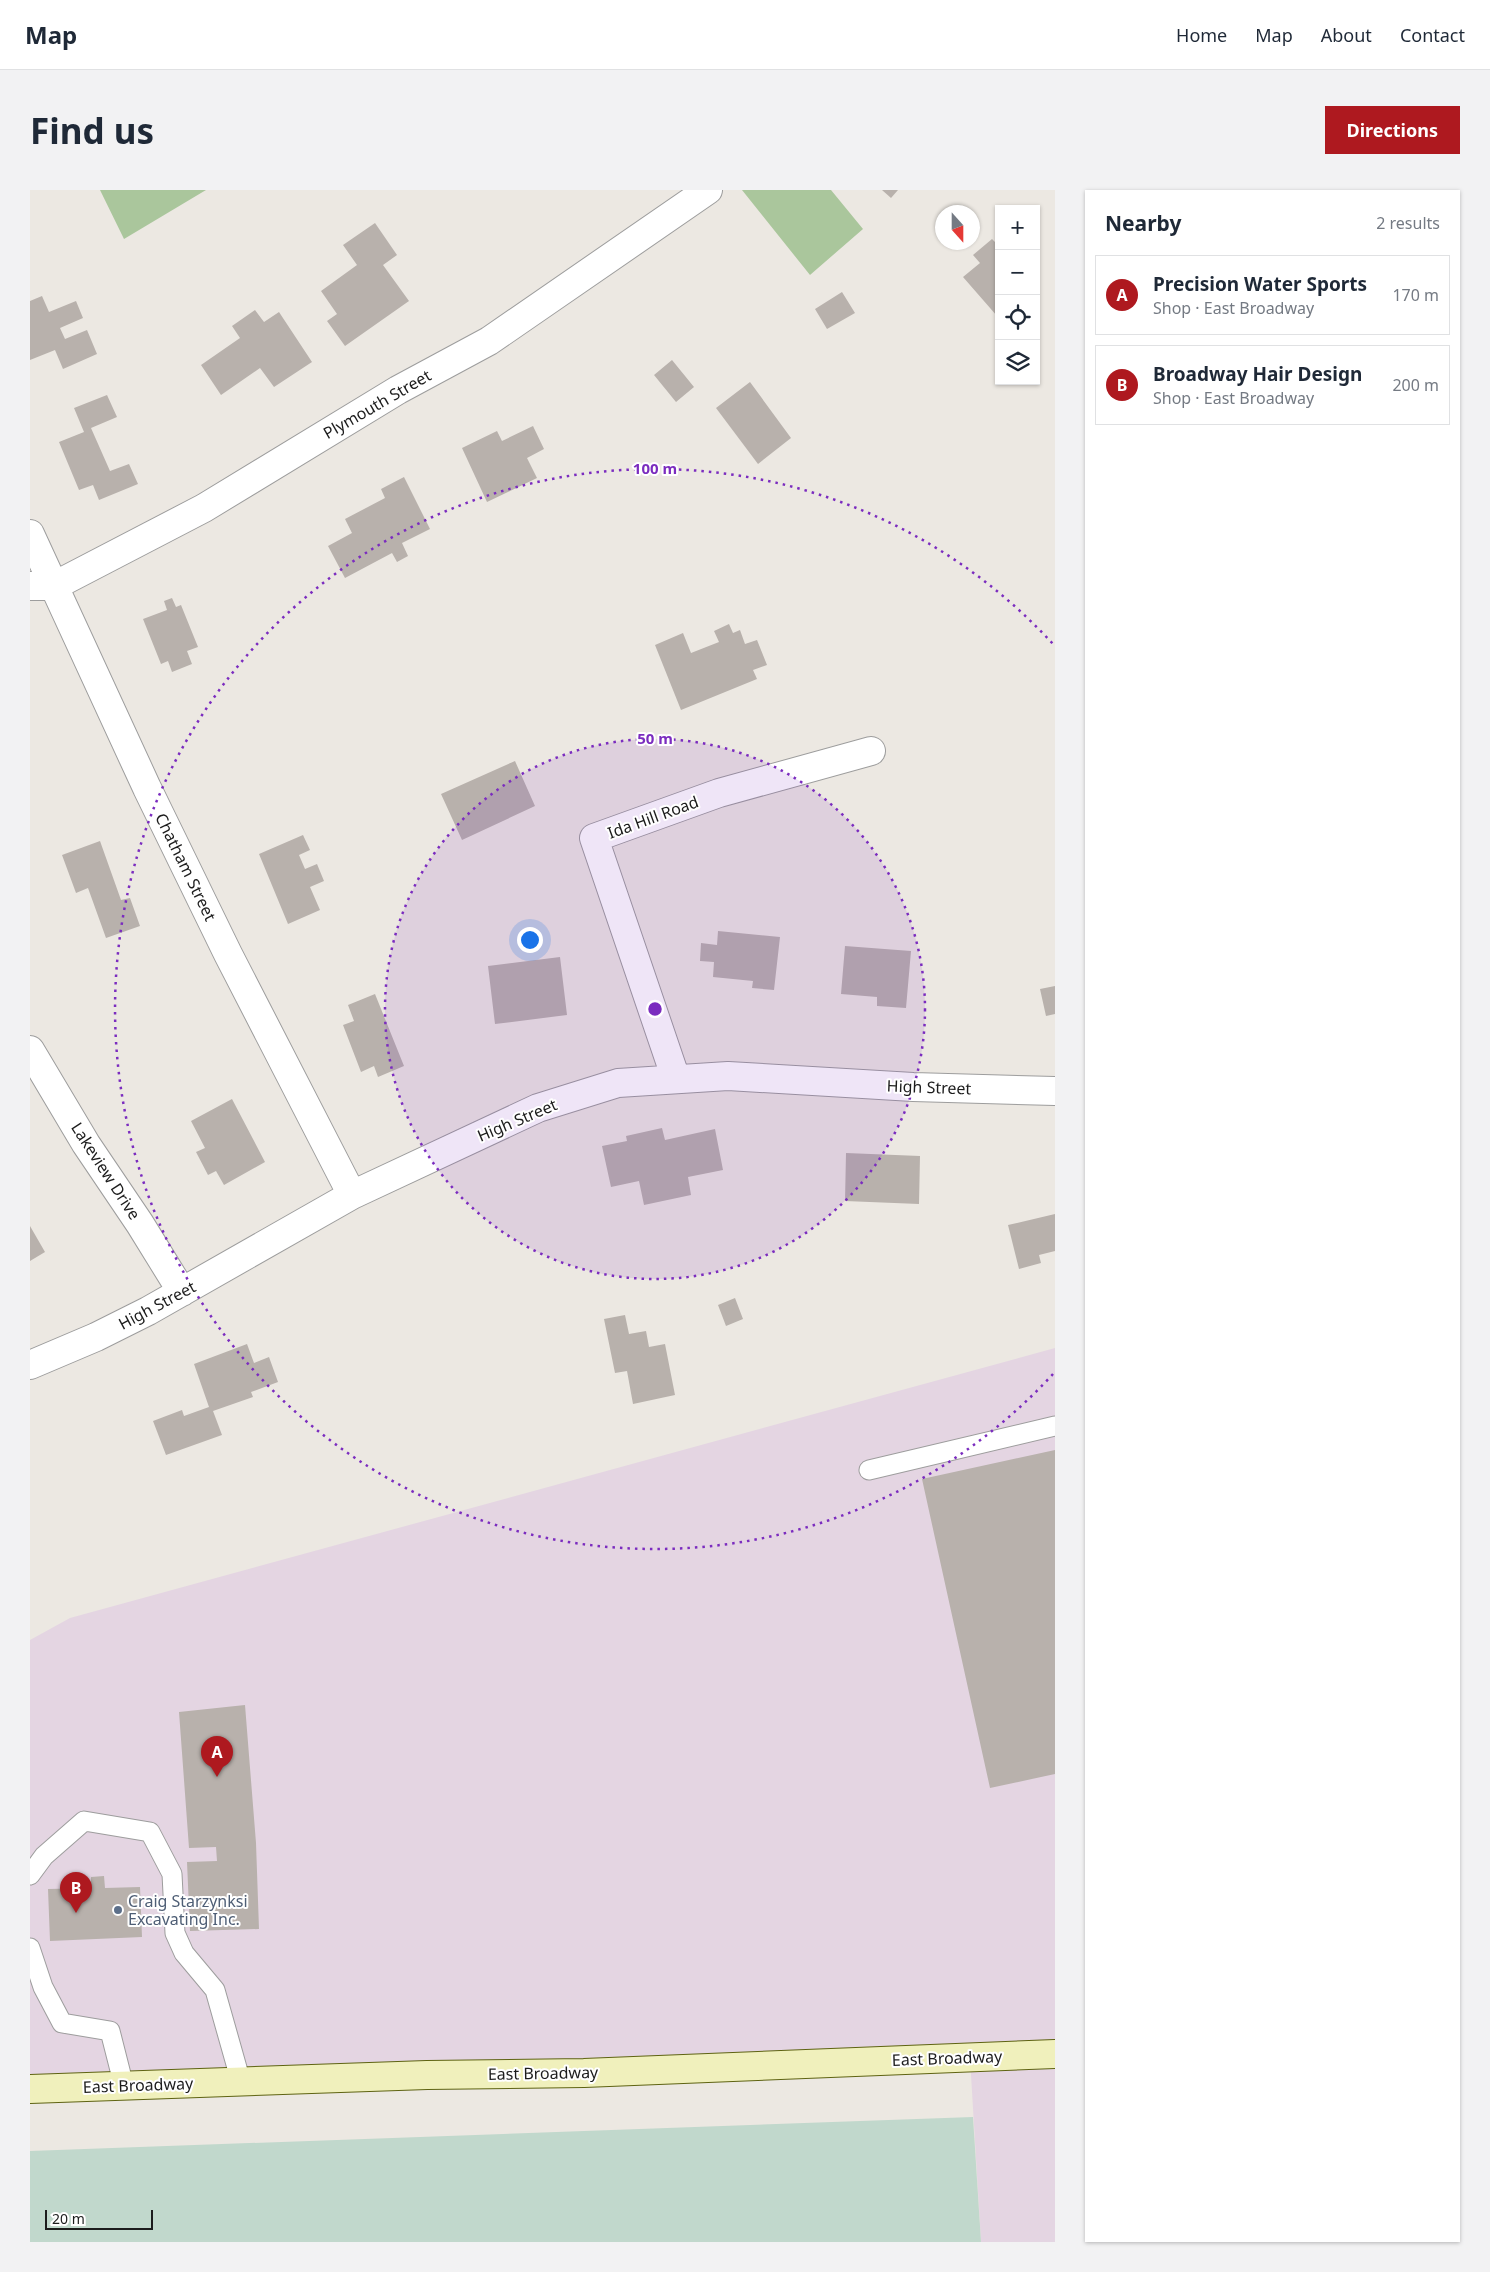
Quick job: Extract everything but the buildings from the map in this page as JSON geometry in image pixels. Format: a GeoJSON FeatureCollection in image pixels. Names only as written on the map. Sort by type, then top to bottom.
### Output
{"type":"FeatureCollection","features":[{"type":"Feature","properties":{"kind":"main road","name":"East Broadway"},"geometry":{"type":"LineString","coordinates":[[30,2090],[427,2075],[584,2073],[1055,2054]]}},
{"type":"Feature","properties":{"kind":"street","name":"Plymouth Street"},"geometry":{"type":"LineString","coordinates":[[42,586],[204,508],[398,390],[489,341],[708,190]]}},
{"type":"Feature","properties":{"kind":"street","name":"Chatham Street"},"geometry":{"type":"LineString","coordinates":[[30,534],[42,586],[147,788],[228,954],[352,1196]]}},
{"type":"Feature","properties":{"kind":"street","name":"Ida Hill Road"},"geometry":{"type":"LineString","coordinates":[[676,1079],[594,838],[719,792],[871,751]]}},
{"type":"Feature","properties":{"kind":"street","name":"Lakeview Drive"},"geometry":{"type":"LineString","coordinates":[[30,1050],[86,1144],[140,1224],[182,1292]]}},
{"type":"Feature","properties":{"kind":"street","name":"High Street"},"geometry":{"type":"LineString","coordinates":[[30,1365],[96,1337],[182,1292],[352,1196],[538,1108],[618,1083],[728,1076],[913,1087],[1055,1091]]}},
{"type":"Feature","properties":{"kind":"lane"},"geometry":{"type":"LineString","coordinates":[[869,1470],[1055,1426]]}},
{"type":"Feature","properties":{"kind":"lane"},"geometry":{"type":"LineString","coordinates":[[30,1874],[44,1856],[84,1821],[150,1832],[172,1874],[175,1933],[184,1953],[215,1990],[241,2082]]}},
{"type":"Feature","properties":{"kind":"lane"},"geometry":{"type":"LineString","coordinates":[[30,1948],[44,1987],[62,2023],[110,2031],[124,2086]]}},
{"type":"Feature","properties":{"kind":"shaded area"},"geometry":{"type":"Polygon","coordinates":[[[1055,1348],[1055,2242],[981,2242],[970,2058],[30,2089],[30,1640],[70,1618],[1055,1348]]]}},
{"type":"Feature","properties":{"kind":"green space"},"geometry":{"type":"Polygon","coordinates":[[[100,190],[206,190],[124,239],[100,190]]]}},
{"type":"Feature","properties":{"kind":"green space"},"geometry":{"type":"Polygon","coordinates":[[[742,190],[831,190],[863,229],[810,275],[742,190]]]}},
{"type":"Feature","properties":{"kind":"green space"},"geometry":{"type":"Polygon","coordinates":[[[973,2117],[981,2242],[30,2242],[30,2151],[973,2117]]]}},
{"type":"Feature","properties":{"kind":"place","name":"Precision Water Sports"},"geometry":{"type":"Point","coordinates":[217,1777]}},
{"type":"Feature","properties":{"kind":"place","name":"Craig Starzynksi Excavating Inc."},"geometry":{"type":"Point","coordinates":[118,1910]}},
{"type":"Feature","properties":{"kind":"place","name":"Broadway Hair Design"},"geometry":{"type":"Point","coordinates":[76,1913]}}]}
